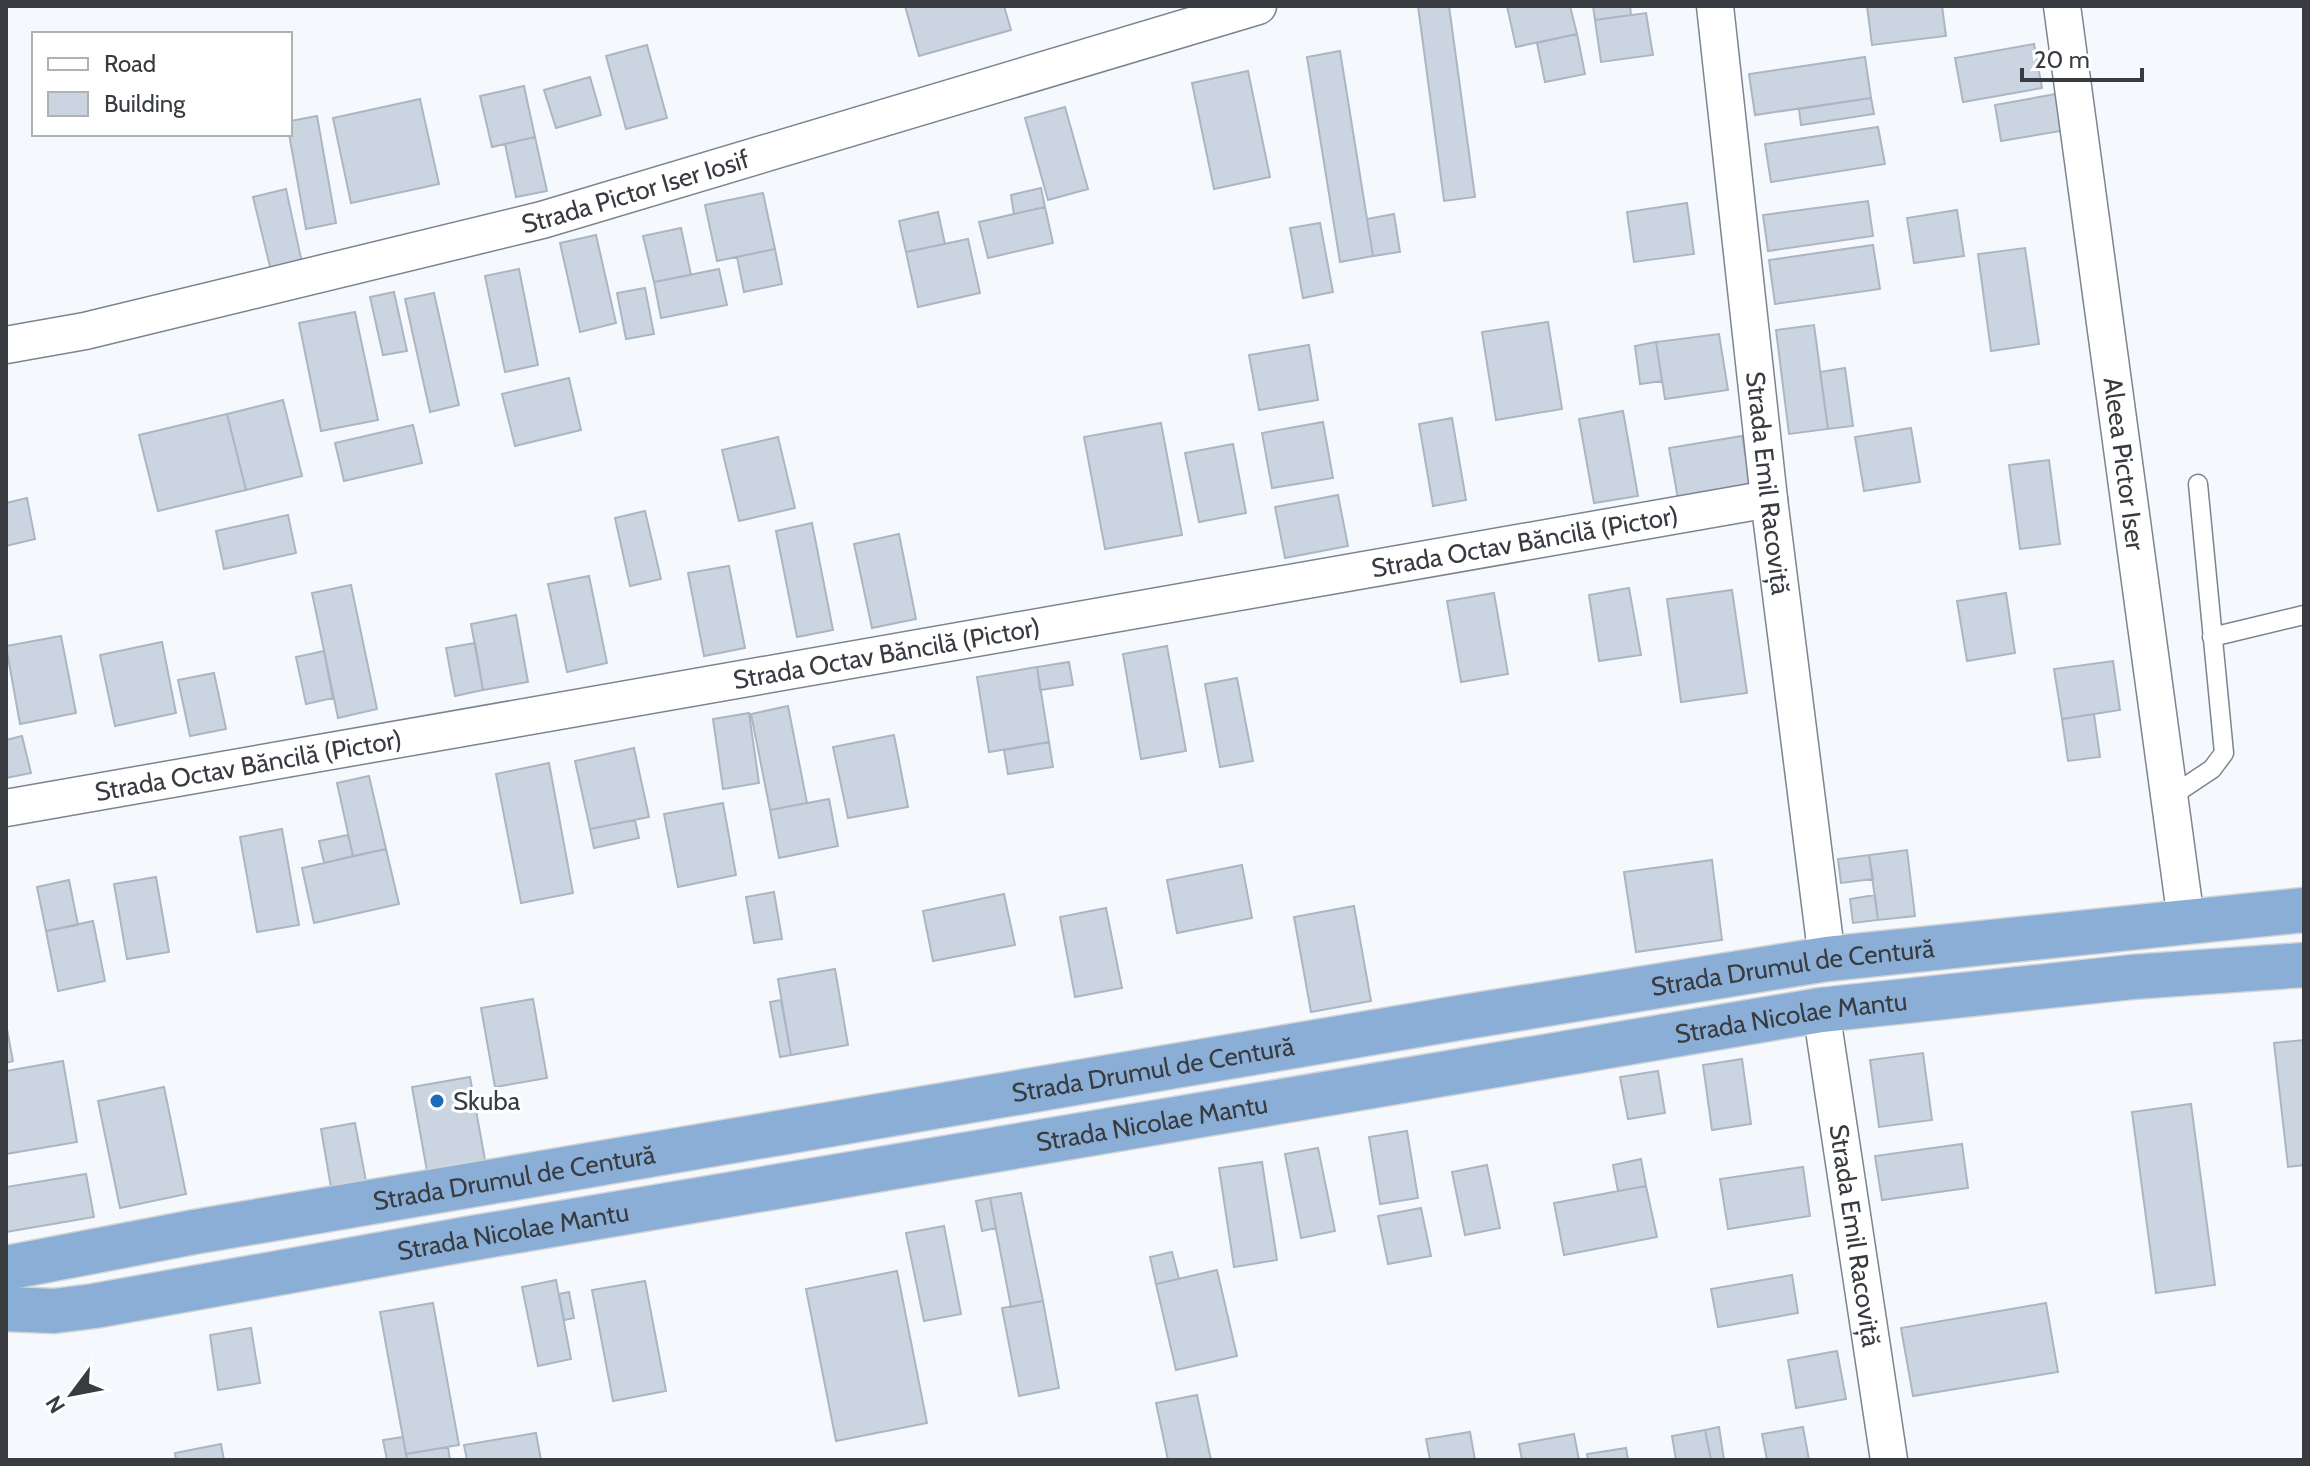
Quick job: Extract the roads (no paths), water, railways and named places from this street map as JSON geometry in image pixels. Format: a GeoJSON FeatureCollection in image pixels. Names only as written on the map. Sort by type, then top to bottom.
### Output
{"type":"FeatureCollection","features":[{"type":"Feature","properties":{"kind":"highway","name":"Strada Drumul de Centură"},"geometry":{"type":"LineString","coordinates":[[6,1268],[194,1232],[1458,1018],[1827,959],[2304,910]]}},
{"type":"Feature","properties":{"kind":"highway","name":"Strada Nicolae Mantu"},"geometry":{"type":"LineString","coordinates":[[6,1309],[54,1311],[94,1306],[473,1238],[1821,1010],[2132,977],[2304,965]]}},
{"type":"Feature","properties":{"kind":"street","name":"Strada Pictor Iser Iosif"},"geometry":{"type":"LineString","coordinates":[[6,345],[85,331],[542,220],[1258,6]]}},
{"type":"Feature","properties":{"kind":"street","name":"Strada Emil Racoviță"},"geometry":{"type":"LineString","coordinates":[[1715,6],[1769,499],[1827,959]]}},
{"type":"Feature","properties":{"kind":"street","name":"Aleea Pictor Iser"},"geometry":{"type":"LineString","coordinates":[[2062,6],[2186,920]]}},
{"type":"Feature","properties":{"kind":"street","name":"Strada Octav Băncilă (Pictor)"},"geometry":{"type":"LineString","coordinates":[[6,808],[1769,499]]}},
{"type":"Feature","properties":{"kind":"street","name":"Strada Emil Racoviță"},"geometry":{"type":"LineString","coordinates":[[1821,1010],[1889,1460]]}},
{"type":"Feature","properties":{"kind":"lane"},"geometry":{"type":"LineString","coordinates":[[2170,797],[2212,769],[2224,753],[2198,484]]}},
{"type":"Feature","properties":{"kind":"lane"},"geometry":{"type":"LineString","coordinates":[[2212,637],[2304,615]]}},
{"type":"Feature","properties":{"kind":"place","name":"Skuba"},"geometry":{"type":"Point","coordinates":[437,1101]}}]}
